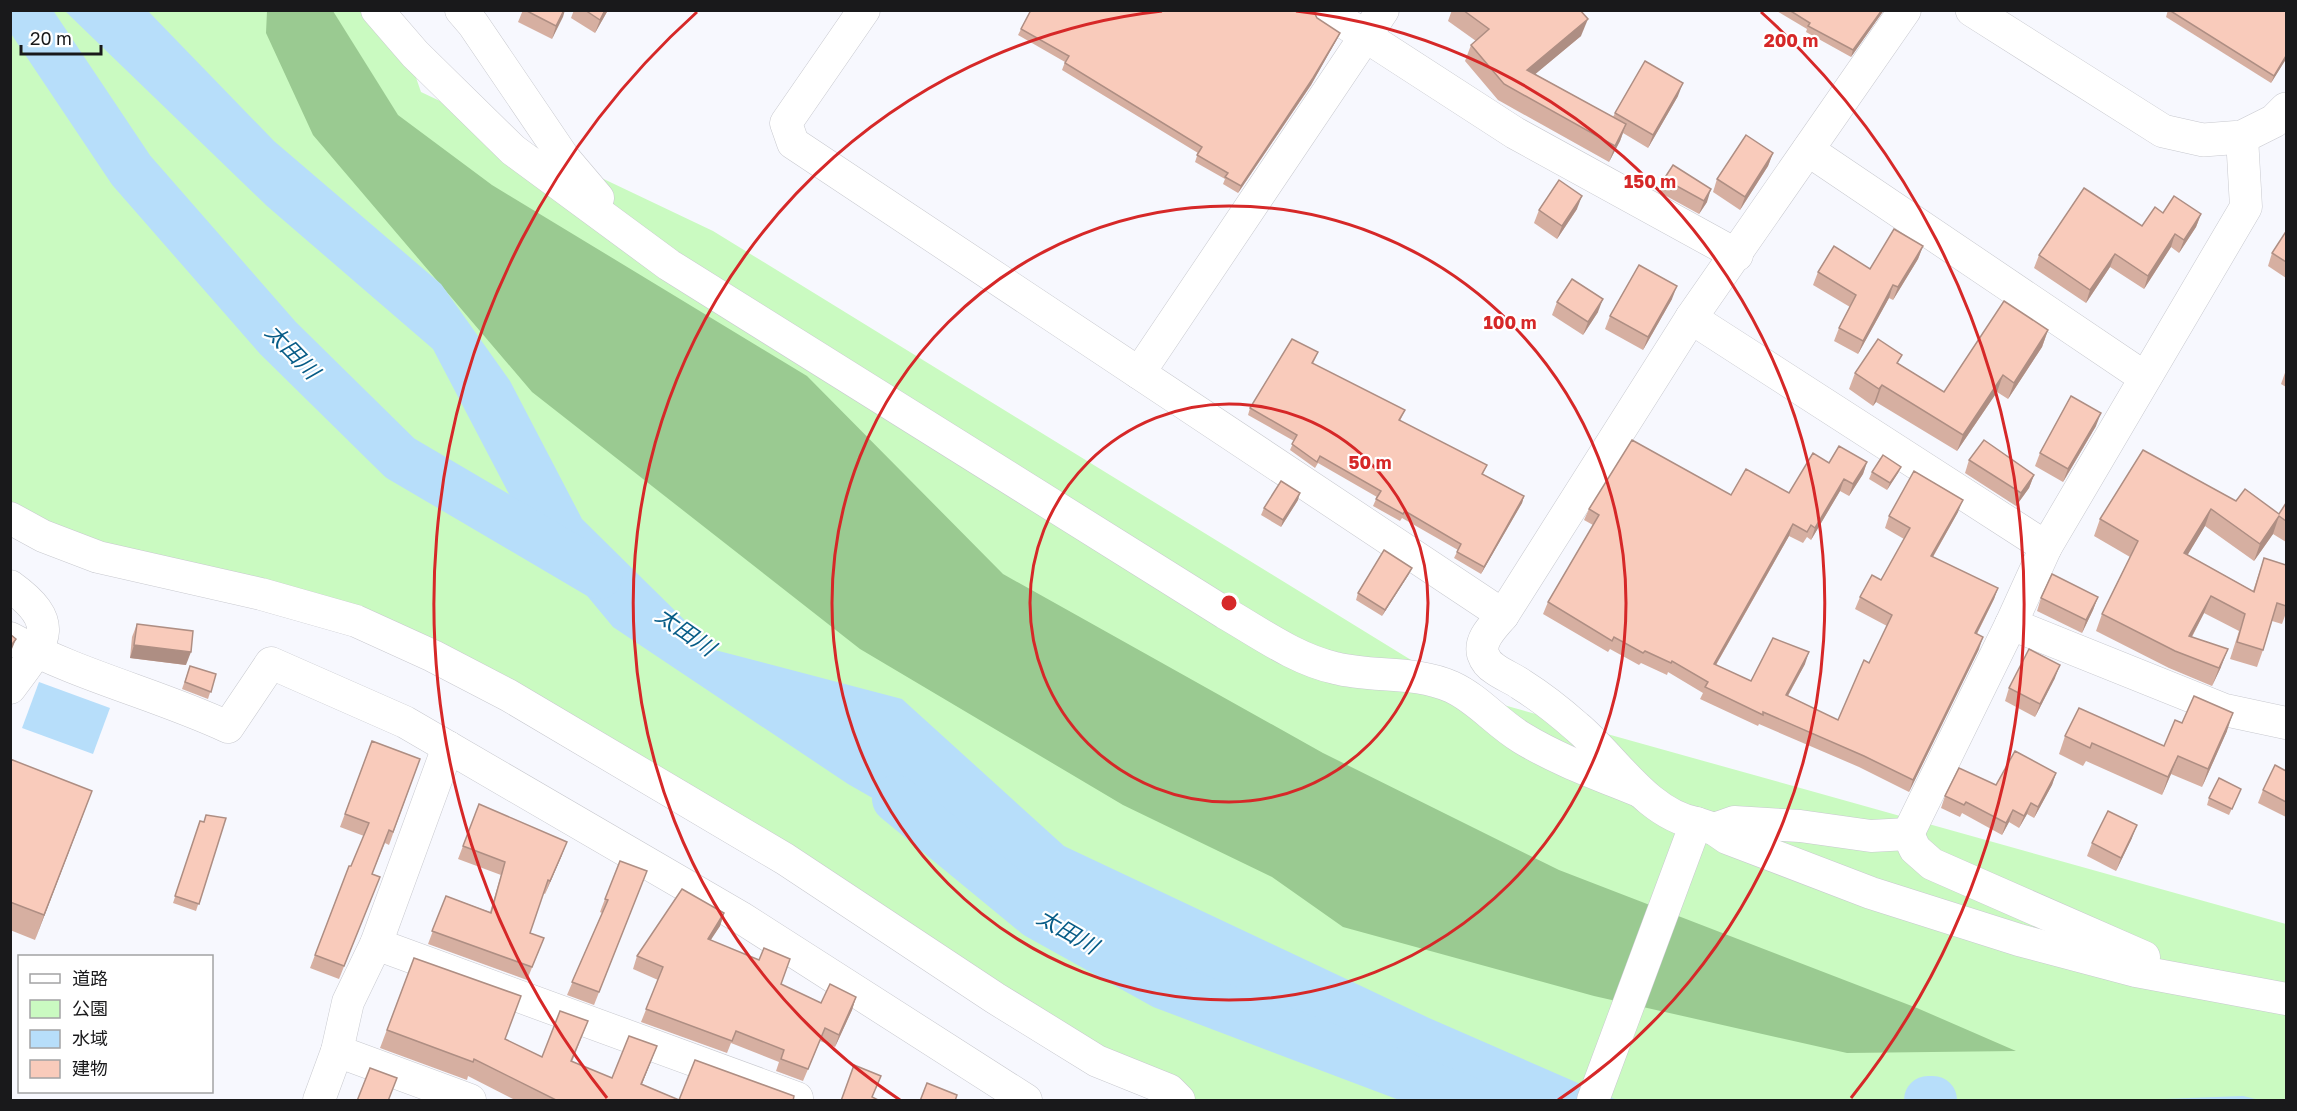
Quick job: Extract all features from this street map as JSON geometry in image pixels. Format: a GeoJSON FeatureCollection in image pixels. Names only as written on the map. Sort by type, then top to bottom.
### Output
{"type":"FeatureCollection","features":[{"type":"Feature","properties":{"kind":"street"},"geometry":{"type":"LineString","coordinates":[[377,10],[415,54],[513,150],[669,265],[1215,607],[1305,659],[1337,669],[1425,678],[1451,687],[1468,695],[1522,738],[1554,755],[1639,791],[1678,820],[1871,893],[2019,940],[2136,970],[2286,999]]}},
{"type":"Feature","properties":{"kind":"street"},"geometry":{"type":"LineString","coordinates":[[461,10],[473,24],[564,158],[603,205],[606,218]]}},
{"type":"Feature","properties":{"kind":"street"},"geometry":{"type":"LineString","coordinates":[[864,10],[786,123],[793,142],[1503,615]]}},
{"type":"Feature","properties":{"kind":"street"},"geometry":{"type":"LineString","coordinates":[[1325,10],[1515,133],[1737,255]]}},
{"type":"Feature","properties":{"kind":"street"},"geometry":{"type":"LineString","coordinates":[[1139,373],[1383,10]]}},
{"type":"Feature","properties":{"kind":"street"},"geometry":{"type":"LineString","coordinates":[[1639,791],[1620,768],[1578,728],[1523,685],[1489,664],[1483,654],[1484,639],[1503,615],[1692,318],[1905,10]]}},
{"type":"Feature","properties":{"kind":"street"},"geometry":{"type":"LineString","coordinates":[[1972,10],[2163,131],[2203,140],[2242,137],[2274,121],[2286,109]]}},
{"type":"Feature","properties":{"kind":"street"},"geometry":{"type":"LineString","coordinates":[[1908,834],[2011,624],[2046,547],[2246,207],[2242,137]]}},
{"type":"Feature","properties":{"kind":"street"},"geometry":{"type":"LineString","coordinates":[[1808,150],[2144,377]]}},
{"type":"Feature","properties":{"kind":"street"},"geometry":{"type":"LineString","coordinates":[[1692,318],[2046,547]]}},
{"type":"Feature","properties":{"kind":"street"},"geometry":{"type":"LineString","coordinates":[[10,518],[43,536],[98,557],[261,594],[356,621],[433,656],[508,696],[786,859],[995,998],[1097,1061],[1181,1097]]}},
{"type":"Feature","properties":{"kind":"street"},"geometry":{"type":"LineString","coordinates":[[10,586],[40,612],[44,627],[24,645],[10,688]]}},
{"type":"Feature","properties":{"kind":"street"},"geometry":{"type":"LineString","coordinates":[[2011,624],[2225,710],[2286,723]]}},
{"type":"Feature","properties":{"kind":"street"},"geometry":{"type":"LineString","coordinates":[[24,645],[198,713],[228,727],[271,663],[405,722],[740,917],[1026,1101]]}},
{"type":"Feature","properties":{"kind":"street"},"geometry":{"type":"LineString","coordinates":[[319,1101],[337,1051],[348,1002],[376,944],[448,747]]}},
{"type":"Feature","properties":{"kind":"street"},"geometry":{"type":"LineString","coordinates":[[1700,830],[1734,822],[1800,826],[1871,836],[1908,834]]}},
{"type":"Feature","properties":{"kind":"street"},"geometry":{"type":"LineString","coordinates":[[1593,1101],[1700,830]]}},
{"type":"Feature","properties":{"kind":"street"},"geometry":{"type":"LineString","coordinates":[[1908,834],[1915,849],[1932,864],[2140,955],[2172,976]]}},
{"type":"Feature","properties":{"kind":"street"},"geometry":{"type":"LineString","coordinates":[[376,944],[797,1098]]}},
{"type":"Feature","properties":{"kind":"street"},"geometry":{"type":"LineString","coordinates":[[337,1051],[470,1101]]}},
{"type":"Feature","properties":{"kind":"green space"},"geometry":{"type":"Polygon","coordinates":[[[11,11],[393,11],[421,92],[713,231],[1468,695],[2286,924],[2286,1100],[1198,1100],[1097,1061],[576,735],[333,614],[11,515],[11,11]]]}},
{"type":"Feature","properties":{"kind":"green space"},"geometry":{"type":"Polygon","coordinates":[[[267,11],[333,11],[398,115],[492,185],[807,376],[1003,574],[1323,753],[1559,870],[1917,1008],[2016,1051],[1847,1053],[1594,996],[1343,927],[1272,877],[1123,805],[860,649],[532,392],[313,135],[266,33],[267,11]]]}},
{"type":"Feature","properties":{"kind":"water"},"geometry":{"type":"Polygon","coordinates":[[[65,11],[148,11],[274,141],[441,284],[510,381],[582,519],[715,650],[902,699],[1064,846],[1429,1018],[1617,1100],[1455,1100],[1156,960],[848,784],[613,627],[520,515],[433,349],[267,206],[65,11]]]}},
{"type":"Feature","properties":{"kind":"water"},"geometry":{"type":"Polygon","coordinates":[[[39,682],[110,708],[93,754],[22,728],[39,682]]]}},
{"type":"Feature","properties":{"kind":"water"},"geometry":{"type":"Polygon","coordinates":[[[2243,1096],[2260,1100],[2160,1100],[2163,1099],[2243,1096]]]}},
{"type":"Feature","properties":{"kind":"building"},"geometry":{"type":"Polygon","coordinates":[[[525,10],[564,10],[556,26],[525,10]]]}},
{"type":"Feature","properties":{"kind":"building"},"geometry":{"type":"Polygon","coordinates":[[[585,10],[605,10],[600,20],[585,10]]]}},
{"type":"Feature","properties":{"kind":"building"},"geometry":{"type":"Polygon","coordinates":[[[1031,10],[1313,10],[1317,18],[1340,33],[1241,186],[1225,177],[1228,173],[1197,155],[1202,147],[1065,63],[1069,56],[1021,29],[1031,10]]]}},
{"type":"Feature","properties":{"kind":"building"},"geometry":{"type":"Polygon","coordinates":[[[1463,10],[1580,10],[1588,19],[1527,70],[1626,124],[1615,146],[1504,84],[1471,45],[1489,29],[1463,10]]]}},
{"type":"Feature","properties":{"kind":"building"},"geometry":{"type":"Polygon","coordinates":[[[1789,10],[1882,10],[1853,50],[1808,26],[1810,23],[1789,10]]]}},
{"type":"Feature","properties":{"kind":"building"},"geometry":{"type":"Polygon","coordinates":[[[2169,10],[2286,10],[2286,56],[2274,76],[2169,10]]]}},
{"type":"Feature","properties":{"kind":"building"},"geometry":{"type":"Polygon","coordinates":[[[1645,61],[1683,83],[1653,135],[1615,113],[1645,61]]]}},
{"type":"Feature","properties":{"kind":"building"},"geometry":{"type":"Polygon","coordinates":[[[1746,135],[1773,153],[1745,197],[1717,179],[1746,135]]]}},
{"type":"Feature","properties":{"kind":"building"},"geometry":{"type":"Polygon","coordinates":[[[1673,165],[1711,189],[1704,201],[1664,179],[1673,165]]]}},
{"type":"Feature","properties":{"kind":"building"},"geometry":{"type":"Polygon","coordinates":[[[1559,180],[1582,196],[1562,226],[1539,210],[1559,180]]]}},
{"type":"Feature","properties":{"kind":"building"},"geometry":{"type":"Polygon","coordinates":[[[2084,188],[2142,226],[2155,207],[2163,213],[2174,196],[2201,214],[2184,240],[2175,234],[2148,276],[2115,254],[2090,290],[2039,255],[2084,188]]]}},
{"type":"Feature","properties":{"kind":"building"},"geometry":{"type":"Polygon","coordinates":[[[1894,229],[1923,246],[1898,287],[1893,285],[1863,341],[1839,328],[1856,295],[1818,272],[1834,246],[1870,269],[1894,229]]]}},
{"type":"Feature","properties":{"kind":"building"},"geometry":{"type":"Polygon","coordinates":[[[2286,234],[2286,262],[2272,253],[2286,234]]]}},
{"type":"Feature","properties":{"kind":"building"},"geometry":{"type":"Polygon","coordinates":[[[1639,265],[1677,286],[1648,337],[1610,316],[1639,265]]]}},
{"type":"Feature","properties":{"kind":"building"},"geometry":{"type":"Polygon","coordinates":[[[1572,279],[1603,299],[1588,322],[1557,302],[1572,279]]]}},
{"type":"Feature","properties":{"kind":"building"},"geometry":{"type":"Polygon","coordinates":[[[2004,301],[2048,330],[2014,383],[2003,375],[1963,435],[1882,385],[1879,389],[1855,373],[1878,339],[1902,355],[1897,363],[1944,392],[2004,301]]]}},
{"type":"Feature","properties":{"kind":"building"},"geometry":{"type":"Polygon","coordinates":[[[1292,339],[1318,352],[1312,363],[1405,410],[1399,420],[1487,465],[1482,474],[1524,496],[1484,567],[1457,552],[1461,544],[1405,511],[1403,514],[1376,499],[1381,491],[1320,456],[1317,462],[1292,444],[1297,435],[1250,408],[1292,339]]]}},
{"type":"Feature","properties":{"kind":"building"},"geometry":{"type":"Polygon","coordinates":[[[2071,396],[2101,413],[2068,469],[2040,453],[2071,396]]]}},
{"type":"Feature","properties":{"kind":"building"},"geometry":{"type":"Polygon","coordinates":[[[1632,440],[1731,495],[1746,469],[1789,493],[1813,453],[1829,463],[1839,446],[1867,462],[1853,484],[1844,479],[1815,528],[1811,525],[1807,532],[1793,524],[1714,664],[1751,681],[1773,638],[1809,652],[1786,695],[1838,720],[1864,660],[1869,663],[1892,615],[1860,597],[1872,575],[1881,580],[1910,528],[1889,516],[1914,471],[1963,500],[1931,556],[1998,588],[1975,633],[1983,637],[1913,780],[1864,756],[1763,712],[1763,715],[1705,687],[1708,682],[1672,661],[1671,663],[1645,651],[1643,653],[1614,637],[1612,641],[1548,602],[1599,515],[1589,509],[1632,440]]]}},
{"type":"Feature","properties":{"kind":"building"},"geometry":{"type":"Polygon","coordinates":[[[1984,440],[2034,475],[2021,493],[1969,460],[1984,440]]]}},
{"type":"Feature","properties":{"kind":"building"},"geometry":{"type":"Polygon","coordinates":[[[2143,450],[2236,501],[2245,489],[2279,514],[2286,503],[2286,521],[2279,516],[2260,544],[2211,509],[2184,553],[2254,592],[2264,558],[2286,565],[2286,606],[2277,603],[2263,650],[2237,642],[2245,614],[2211,596],[2189,636],[2228,649],[2219,668],[2175,651],[2102,614],[2138,541],[2100,519],[2143,450]]]}},
{"type":"Feature","properties":{"kind":"building"},"geometry":{"type":"Polygon","coordinates":[[[1883,455],[1901,467],[1890,483],[1872,472],[1883,455]]]}},
{"type":"Feature","properties":{"kind":"building"},"geometry":{"type":"Polygon","coordinates":[[[1281,481],[1300,493],[1283,520],[1264,508],[1281,481]]]}},
{"type":"Feature","properties":{"kind":"building"},"geometry":{"type":"Polygon","coordinates":[[[1384,550],[1412,568],[1385,610],[1358,593],[1384,550]]]}},
{"type":"Feature","properties":{"kind":"building"},"geometry":{"type":"Polygon","coordinates":[[[2052,574],[2098,597],[2086,620],[2041,598],[2052,574]]]}},
{"type":"Feature","properties":{"kind":"building"},"geometry":{"type":"Polygon","coordinates":[[[137,624],[193,631],[191,652],[134,645],[137,624]]]}},
{"type":"Feature","properties":{"kind":"building"},"geometry":{"type":"Polygon","coordinates":[[[10,634],[16,639],[10,647],[10,634]]]}},
{"type":"Feature","properties":{"kind":"building"},"geometry":{"type":"Polygon","coordinates":[[[2029,649],[2060,665],[2040,704],[2009,688],[2029,649]]]}},
{"type":"Feature","properties":{"kind":"building"},"geometry":{"type":"Polygon","coordinates":[[[190,666],[216,674],[211,692],[185,682],[190,666]]]}},
{"type":"Feature","properties":{"kind":"building"},"geometry":{"type":"Polygon","coordinates":[[[2194,696],[2233,713],[2208,769],[2178,756],[2168,777],[2092,743],[2090,748],[2065,736],[2079,708],[2164,746],[2175,720],[2182,723],[2194,696]]]}},
{"type":"Feature","properties":{"kind":"building"},"geometry":{"type":"Polygon","coordinates":[[[372,741],[420,759],[393,832],[389,830],[372,874],[380,877],[344,966],[315,955],[349,866],[351,866],[369,823],[345,814],[372,741]]]}},
{"type":"Feature","properties":{"kind":"building"},"geometry":{"type":"Polygon","coordinates":[[[2015,751],[2056,773],[2038,807],[2031,803],[2024,816],[2013,810],[2006,823],[1966,802],[1964,805],[1945,796],[1959,768],[1996,785],[2015,751]]]}},
{"type":"Feature","properties":{"kind":"building"},"geometry":{"type":"Polygon","coordinates":[[[10,759],[92,791],[44,915],[10,902],[10,759]]]}},
{"type":"Feature","properties":{"kind":"building"},"geometry":{"type":"Polygon","coordinates":[[[2275,765],[2286,771],[2286,802],[2263,790],[2275,765]]]}},
{"type":"Feature","properties":{"kind":"building"},"geometry":{"type":"Polygon","coordinates":[[[2219,778],[2241,789],[2232,809],[2209,798],[2219,778]]]}},
{"type":"Feature","properties":{"kind":"building"},"geometry":{"type":"Polygon","coordinates":[[[479,804],[567,842],[550,881],[548,880],[530,933],[544,938],[532,967],[432,931],[446,896],[491,913],[505,862],[463,846],[479,804]]]}},
{"type":"Feature","properties":{"kind":"building"},"geometry":{"type":"Polygon","coordinates":[[[2108,811],[2137,825],[2121,858],[2092,843],[2108,811]]]}},
{"type":"Feature","properties":{"kind":"building"},"geometry":{"type":"Polygon","coordinates":[[[206,815],[226,818],[199,904],[175,896],[200,821],[204,822],[206,815]]]}},
{"type":"Feature","properties":{"kind":"building"},"geometry":{"type":"Polygon","coordinates":[[[620,861],[647,871],[599,992],[572,982],[608,900],[605,899],[620,861]]]}},
{"type":"Feature","properties":{"kind":"building"},"geometry":{"type":"Polygon","coordinates":[[[682,889],[724,913],[708,939],[759,960],[764,948],[790,959],[781,984],[821,1003],[830,984],[856,997],[839,1035],[825,1028],[808,1069],[781,1059],[784,1050],[736,1031],[732,1041],[646,1009],[663,967],[637,956],[682,889]]]}},
{"type":"Feature","properties":{"kind":"building"},"geometry":{"type":"Polygon","coordinates":[[[414,958],[521,996],[505,1039],[542,1057],[560,1011],[588,1021],[571,1061],[612,1078],[629,1036],[657,1046],[641,1084],[679,1100],[695,1060],[794,1096],[793,1101],[558,1101],[474,1059],[473,1062],[387,1030],[414,958]]]}},
{"type":"Feature","properties":{"kind":"building"},"geometry":{"type":"Polygon","coordinates":[[[854,1065],[881,1076],[872,1097],[880,1101],[841,1101],[854,1065]]]}},
{"type":"Feature","properties":{"kind":"building"},"geometry":{"type":"Polygon","coordinates":[[[370,1068],[397,1078],[388,1101],[357,1101],[370,1068]]]}},
{"type":"Feature","properties":{"kind":"building"},"geometry":{"type":"Polygon","coordinates":[[[927,1083],[957,1095],[955,1101],[920,1101],[927,1083]]]}},
{"type":"Feature","properties":{"kind":"waterway","name":"太田川"},"geometry":{"type":"LineString","coordinates":[[24,10],[131,170],[278,338],[400,458],[599,575]]}},
{"type":"Feature","properties":{"kind":"waterway","name":"太田川"},"geometry":{"type":"LineString","coordinates":[[896,799],[1037,915],[1163,985],[1467,1100]]}},
{"type":"Feature","properties":{"kind":"waterway","name":"太田川"},"geometry":{"type":"LineString","coordinates":[[1928,1100],[1933,1100]]}}]}
